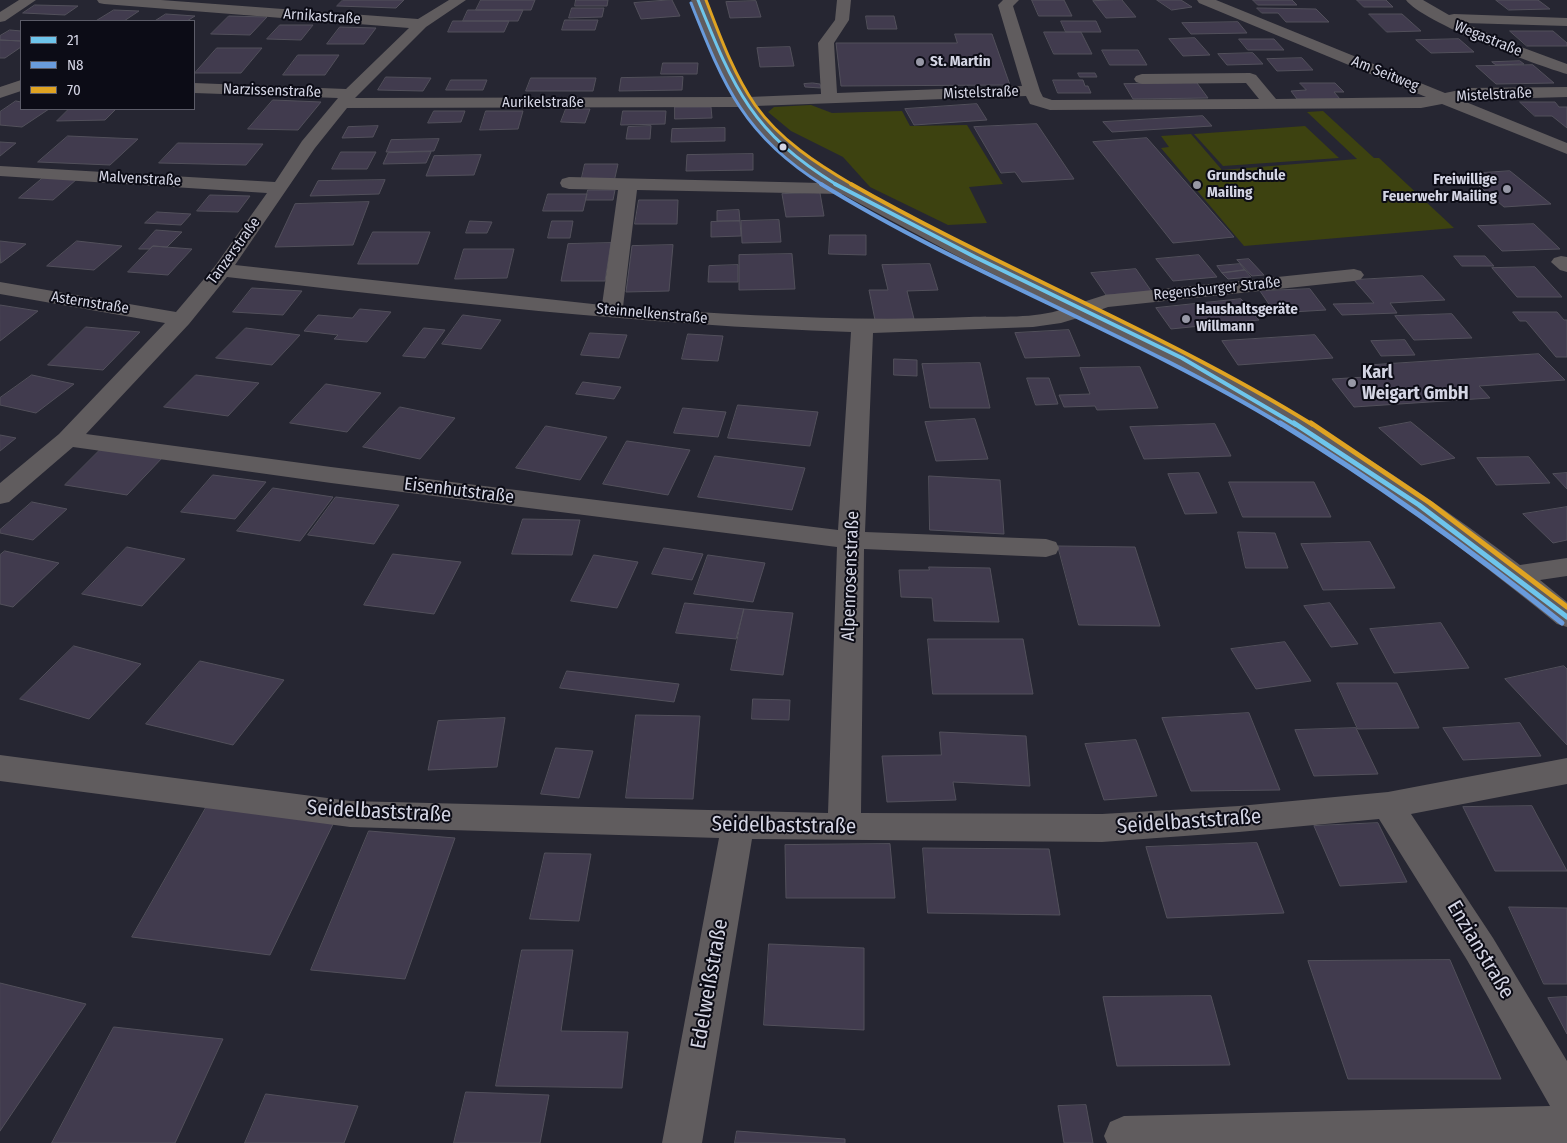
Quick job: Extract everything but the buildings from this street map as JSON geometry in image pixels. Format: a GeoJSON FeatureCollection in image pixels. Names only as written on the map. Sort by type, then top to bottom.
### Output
{"type":"FeatureCollection","features":[{"type":"Feature","properties":{"kind":"street"},"geometry":{"type":"LineString","coordinates":[[0,18],[29,0]]}},
{"type":"Feature","properties":{"kind":"street","name":"Arnikastraße"},"geometry":{"type":"LineString","coordinates":[[104,0],[421,24]]}},
{"type":"Feature","properties":{"kind":"street"},"geometry":{"type":"LineString","coordinates":[[231,11],[244,0]]}},
{"type":"Feature","properties":{"kind":"street","name":"Tanzerstraße"},"geometry":{"type":"LineString","coordinates":[[0,496],[68,439],[181,319],[222,270],[308,145],[346,99],[421,24],[459,0]]}},
{"type":"Feature","properties":{"kind":"street"},"geometry":{"type":"LineString","coordinates":[[698,0],[731,81],[743,102],[762,127],[803,162],[846,189],[955,248],[1184,360],[1305,428],[1398,490],[1516,575],[1567,617]]}},
{"type":"Feature","properties":{"kind":"street"},"geometry":{"type":"LineString","coordinates":[[829,98],[826,43],[842,20],[844,0]]}},
{"type":"Feature","properties":{"kind":"street"},"geometry":{"type":"LineString","coordinates":[[1012,0],[1005,5],[1032,91]]}},
{"type":"Feature","properties":{"kind":"street","name":"Am Seitweg"},"geometry":{"type":"LineString","coordinates":[[1204,0],[1567,149]]}},
{"type":"Feature","properties":{"kind":"street","name":"Wegastraße"},"geometry":{"type":"LineString","coordinates":[[1413,0],[1440,18],[1499,44],[1567,69]]}},
{"type":"Feature","properties":{"kind":"street"},"geometry":{"type":"LineString","coordinates":[[1440,18],[1567,22]]}},
{"type":"Feature","properties":{"kind":"street"},"geometry":{"type":"LineString","coordinates":[[1142,79],[1250,78],[1272,104]]}},
{"type":"Feature","properties":{"kind":"street"},"geometry":{"type":"LineString","coordinates":[[0,93],[20,85]]}},
{"type":"Feature","properties":{"kind":"street","name":"Narzissenstraße"},"geometry":{"type":"LineString","coordinates":[[195,88],[346,99]]}},
{"type":"Feature","properties":{"kind":"street","name":"Mistelstraße"},"geometry":{"type":"LineString","coordinates":[[743,102],[1032,91],[1036,100],[1050,104],[1421,103],[1469,93],[1567,92]]}},
{"type":"Feature","properties":{"kind":"street","name":"Aurikelstraße"},"geometry":{"type":"LineString","coordinates":[[346,99],[743,102]]}},
{"type":"Feature","properties":{"kind":"street","name":"Malvenstraße"},"geometry":{"type":"LineString","coordinates":[[0,171],[280,188]]}},
{"type":"Feature","properties":{"kind":"street"},"geometry":{"type":"LineString","coordinates":[[568,183],[846,189]]}},
{"type":"Feature","properties":{"kind":"street"},"geometry":{"type":"LineString","coordinates":[[612,311],[628,185]]}},
{"type":"Feature","properties":{"kind":"street","name":"Steinnelkenstraße"},"geometry":{"type":"LineString","coordinates":[[222,270],[612,311],[708,319],[862,326],[1033,321],[1060,316],[1081,309]]}},
{"type":"Feature","properties":{"kind":"street","name":"Regensburger Straße"},"geometry":{"type":"LineString","coordinates":[[1081,309],[1105,301],[1354,275]]}},
{"type":"Feature","properties":{"kind":"street","name":"Asternstraße"},"geometry":{"type":"LineString","coordinates":[[0,288],[181,319]]}},
{"type":"Feature","properties":{"kind":"street","name":"Alpenrosenstraße"},"geometry":{"type":"LineString","coordinates":[[844,827],[851,540],[862,326]]}},
{"type":"Feature","properties":{"kind":"street","name":"Eisenhutstraße"},"geometry":{"type":"LineString","coordinates":[[68,439],[331,475],[851,540],[1046,548]]}},
{"type":"Feature","properties":{"kind":"street"},"geometry":{"type":"LineString","coordinates":[[1516,575],[1567,567]]}},
{"type":"Feature","properties":{"kind":"street","name":"Seidelbaststraße"},"geometry":{"type":"LineString","coordinates":[[0,768],[350,814],[844,827],[1102,828],[1239,819],[1388,805],[1567,771]]}},
{"type":"Feature","properties":{"kind":"street","name":"Enzianstraße"},"geometry":{"type":"LineString","coordinates":[[1388,805],[1480,949],[1567,1098]]}},
{"type":"Feature","properties":{"kind":"street","name":"Edelweißstraße"},"geometry":{"type":"LineString","coordinates":[[682,1143],[738,825]]}},
{"type":"Feature","properties":{"kind":"street"},"geometry":{"type":"LineString","coordinates":[[1124,1136],[1567,1125]]}},
{"type":"Feature","properties":{"kind":"green space"},"geometry":{"type":"Polygon","coordinates":[[[811,105],[832,113],[902,111],[910,126],[967,125],[1003,184],[969,187],[987,223],[948,225],[870,187],[843,157],[791,131],[768,112],[774,107],[811,105]]]}},
{"type":"Feature","properties":{"kind":"green space"},"geometry":{"type":"Polygon","coordinates":[[[1323,111],[1374,158],[1379,158],[1454,228],[1244,246],[1161,148],[1169,147],[1161,136],[1191,134],[1222,170],[1357,159],[1307,112],[1323,111]]]}},
{"type":"Feature","properties":{"kind":"green space"},"geometry":{"type":"Polygon","coordinates":[[[1305,126],[1339,158],[1223,166],[1194,134],[1305,126]]]}},
{"type":"Feature","properties":{"kind":"transit line","name":"21"},"geometry":{"type":"LineString","coordinates":[[698,0],[730,76],[751,111],[778,142],[807,166],[873,205],[1182,358],[1262,404],[1342,453],[1419,505],[1567,617]]}},
{"type":"Feature","properties":{"kind":"transit line","name":"70"},"geometry":{"type":"LineString","coordinates":[[706,0],[736,72],[756,106],[782,135],[811,159],[877,198],[1186,352],[1286,408],[1383,470],[1477,536],[1567,607]]}},
{"type":"Feature","properties":{"kind":"transit line","name":"N8"},"geometry":{"type":"LineString","coordinates":[[691,3],[714,60],[743,114],[770,145],[801,170],[834,192],[905,230],[1186,369],[1261,412],[1416,512],[1490,566],[1562,623]]}},
{"type":"Feature","properties":{"kind":"place","name":"St. Martin"},"geometry":{"type":"Point","coordinates":[920,62]}},
{"type":"Feature","properties":{"kind":"place","name":"Grundschule Mailing"},"geometry":{"type":"Point","coordinates":[1197,185]}},
{"type":"Feature","properties":{"kind":"place","name":"Freiwillige Feuerwehr Mailing"},"geometry":{"type":"Point","coordinates":[1507,189]}},
{"type":"Feature","properties":{"kind":"place","name":"Haushaltsgeräte Willmann"},"geometry":{"type":"Point","coordinates":[1186,319]}},
{"type":"Feature","properties":{"kind":"place","name":"Karl Weigart GmbH"},"geometry":{"type":"Point","coordinates":[1352,383]}}]}
